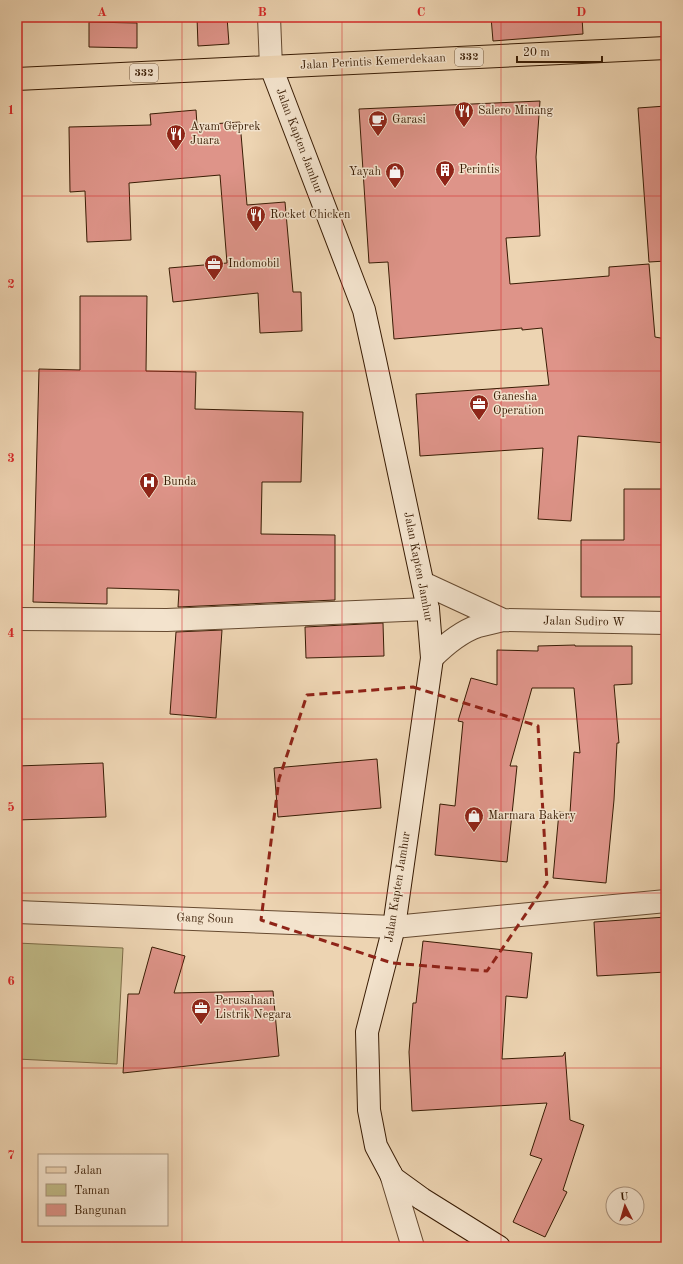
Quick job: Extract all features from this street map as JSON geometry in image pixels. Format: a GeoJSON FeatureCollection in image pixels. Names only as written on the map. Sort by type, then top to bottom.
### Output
{"type":"FeatureCollection","features":[{"type":"Feature","properties":{"kind":"main road","name":"Jalan Perintis Kemerdekaan"},"geometry":{"type":"LineString","coordinates":[[271,66],[666,48]]}},
{"type":"Feature","properties":{"kind":"main road","name":"332"},"geometry":{"type":"LineString","coordinates":[[17,79],[271,66]]}},
{"type":"Feature","properties":{"kind":"street","name":"Jalan Kapten Jamhur"},"geometry":{"type":"LineString","coordinates":[[269,17],[271,66],[364,310],[428,609],[432,658],[394,927],[366,1032],[369,1110],[376,1146],[393,1178],[422,1199],[499,1247]]}},
{"type":"Feature","properties":{"kind":"street"},"geometry":{"type":"LineString","coordinates":[[423,583],[503,620]]}},
{"type":"Feature","properties":{"kind":"street"},"geometry":{"type":"LineString","coordinates":[[17,619],[167,620],[428,609]]}},
{"type":"Feature","properties":{"kind":"street"},"geometry":{"type":"LineString","coordinates":[[432,658],[445,645],[461,634],[477,626],[503,620]]}},
{"type":"Feature","properties":{"kind":"street","name":"Jalan Sudiro W"},"geometry":{"type":"LineString","coordinates":[[503,620],[666,623]]}},
{"type":"Feature","properties":{"kind":"street","name":"Gang Soun"},"geometry":{"type":"LineString","coordinates":[[17,912],[394,927],[666,901]]}},
{"type":"Feature","properties":{"kind":"street","name":"Jalan Kapten Jamhur"},"geometry":{"type":"LineString","coordinates":[[391,1174],[413,1247]]}},
{"type":"Feature","properties":{"kind":"highlighted area"},"geometry":{"type":"Polygon","coordinates":[[[413,687],[538,726],[547,883],[487,971],[392,963],[261,920],[279,779],[307,695],[413,687]]]}},
{"type":"Feature","properties":{"kind":"green space"},"geometry":{"type":"Polygon","coordinates":[[[17,943],[123,948],[117,1064],[17,1059],[17,943]]]}},
{"type":"Feature","properties":{"kind":"building"},"geometry":{"type":"Polygon","coordinates":[[[197,17],[227,17],[229,44],[198,46],[197,17]]]}},
{"type":"Feature","properties":{"kind":"building"},"geometry":{"type":"Polygon","coordinates":[[[491,17],[582,17],[583,34],[493,41],[491,17]]]}},
{"type":"Feature","properties":{"kind":"building"},"geometry":{"type":"Polygon","coordinates":[[[89,22],[137,23],[137,48],[89,47],[89,22]]]}},
{"type":"Feature","properties":{"kind":"building"},"geometry":{"type":"Polygon","coordinates":[[[540,101],[536,157],[540,236],[506,238],[510,284],[609,276],[609,267],[649,264],[655,337],[666,339],[666,443],[578,436],[571,521],[538,519],[543,448],[420,456],[416,394],[549,385],[542,328],[522,330],[522,328],[394,339],[388,262],[369,263],[359,109],[540,101]]]}},
{"type":"Feature","properties":{"kind":"building"},"geometry":{"type":"Polygon","coordinates":[[[666,106],[666,261],[649,262],[638,108],[666,106]]]}},
{"type":"Feature","properties":{"kind":"building"},"geometry":{"type":"Polygon","coordinates":[[[196,110],[197,125],[240,122],[247,205],[285,202],[293,292],[301,292],[302,331],[260,333],[258,293],[173,302],[169,268],[227,263],[220,175],[129,183],[131,240],[87,242],[85,191],[70,192],[69,127],[151,125],[150,114],[196,110]]]}},
{"type":"Feature","properties":{"kind":"building","name":"Bunda"},"geometry":{"type":"Polygon","coordinates":[[[80,296],[147,296],[146,371],[196,372],[195,409],[303,412],[301,482],[262,482],[261,534],[335,535],[335,600],[178,607],[179,590],[107,588],[107,604],[33,602],[39,369],[80,370],[80,296]]]}},
{"type":"Feature","properties":{"kind":"building"},"geometry":{"type":"Polygon","coordinates":[[[624,489],[666,489],[666,597],[581,597],[581,540],[624,540],[624,489]]]}},
{"type":"Feature","properties":{"kind":"building"},"geometry":{"type":"Polygon","coordinates":[[[383,623],[384,656],[306,658],[305,627],[383,623]]]}},
{"type":"Feature","properties":{"kind":"building"},"geometry":{"type":"Polygon","coordinates":[[[222,630],[216,718],[170,714],[176,632],[222,630]]]}},
{"type":"Feature","properties":{"kind":"building"},"geometry":{"type":"Polygon","coordinates":[[[538,646],[632,646],[632,684],[614,685],[619,743],[617,743],[614,800],[606,883],[553,878],[559,812],[570,813],[574,752],[580,753],[574,688],[532,688],[510,766],[517,766],[507,862],[435,855],[440,804],[455,806],[463,722],[458,721],[471,678],[497,685],[497,650],[538,651],[538,646]]]}},
{"type":"Feature","properties":{"kind":"building"},"geometry":{"type":"Polygon","coordinates":[[[377,759],[381,808],[278,817],[274,768],[377,759]]]}},
{"type":"Feature","properties":{"kind":"building"},"geometry":{"type":"Polygon","coordinates":[[[103,763],[106,817],[17,820],[17,766],[103,763]]]}},
{"type":"Feature","properties":{"kind":"building"},"geometry":{"type":"Polygon","coordinates":[[[666,917],[666,972],[597,976],[594,922],[666,917]]]}},
{"type":"Feature","properties":{"kind":"building"},"geometry":{"type":"Polygon","coordinates":[[[423,941],[532,953],[527,998],[506,996],[502,1059],[563,1056],[565,1052],[570,1120],[584,1125],[563,1190],[567,1192],[545,1237],[513,1222],[542,1159],[530,1155],[547,1103],[412,1111],[409,1052],[413,1003],[416,1003],[423,941]]]}},
{"type":"Feature","properties":{"kind":"building","name":"Perusahaan Listrik Negara"},"geometry":{"type":"Polygon","coordinates":[[[152,947],[185,956],[174,993],[273,991],[279,1056],[123,1073],[128,994],[139,994],[152,947]]]}},
{"type":"Feature","properties":{"kind":"place","name":"Salero Minang"},"geometry":{"type":"Point","coordinates":[464,128]}},
{"type":"Feature","properties":{"kind":"place","name":"Garasi"},"geometry":{"type":"Point","coordinates":[378,137]}},
{"type":"Feature","properties":{"kind":"place","name":"Ayam Geprek Juara"},"geometry":{"type":"Point","coordinates":[176,151]}},
{"type":"Feature","properties":{"kind":"place","name":"Perintis"},"geometry":{"type":"Point","coordinates":[445,187]}},
{"type":"Feature","properties":{"kind":"place","name":"Yayah"},"geometry":{"type":"Point","coordinates":[395,189]}},
{"type":"Feature","properties":{"kind":"place","name":"Rocket Chicken"},"geometry":{"type":"Point","coordinates":[256,232]}},
{"type":"Feature","properties":{"kind":"place","name":"Indomobil"},"geometry":{"type":"Point","coordinates":[214,281]}},
{"type":"Feature","properties":{"kind":"place","name":"Ganesha Operation"},"geometry":{"type":"Point","coordinates":[479,421]}},
{"type":"Feature","properties":{"kind":"place","name":"Bunda"},"geometry":{"type":"Point","coordinates":[149,499]}},
{"type":"Feature","properties":{"kind":"place","name":"Marmara Bakery"},"geometry":{"type":"Point","coordinates":[474,833]}},
{"type":"Feature","properties":{"kind":"place","name":"Perusahaan Listrik Negara"},"geometry":{"type":"Point","coordinates":[201,1025]}}]}
